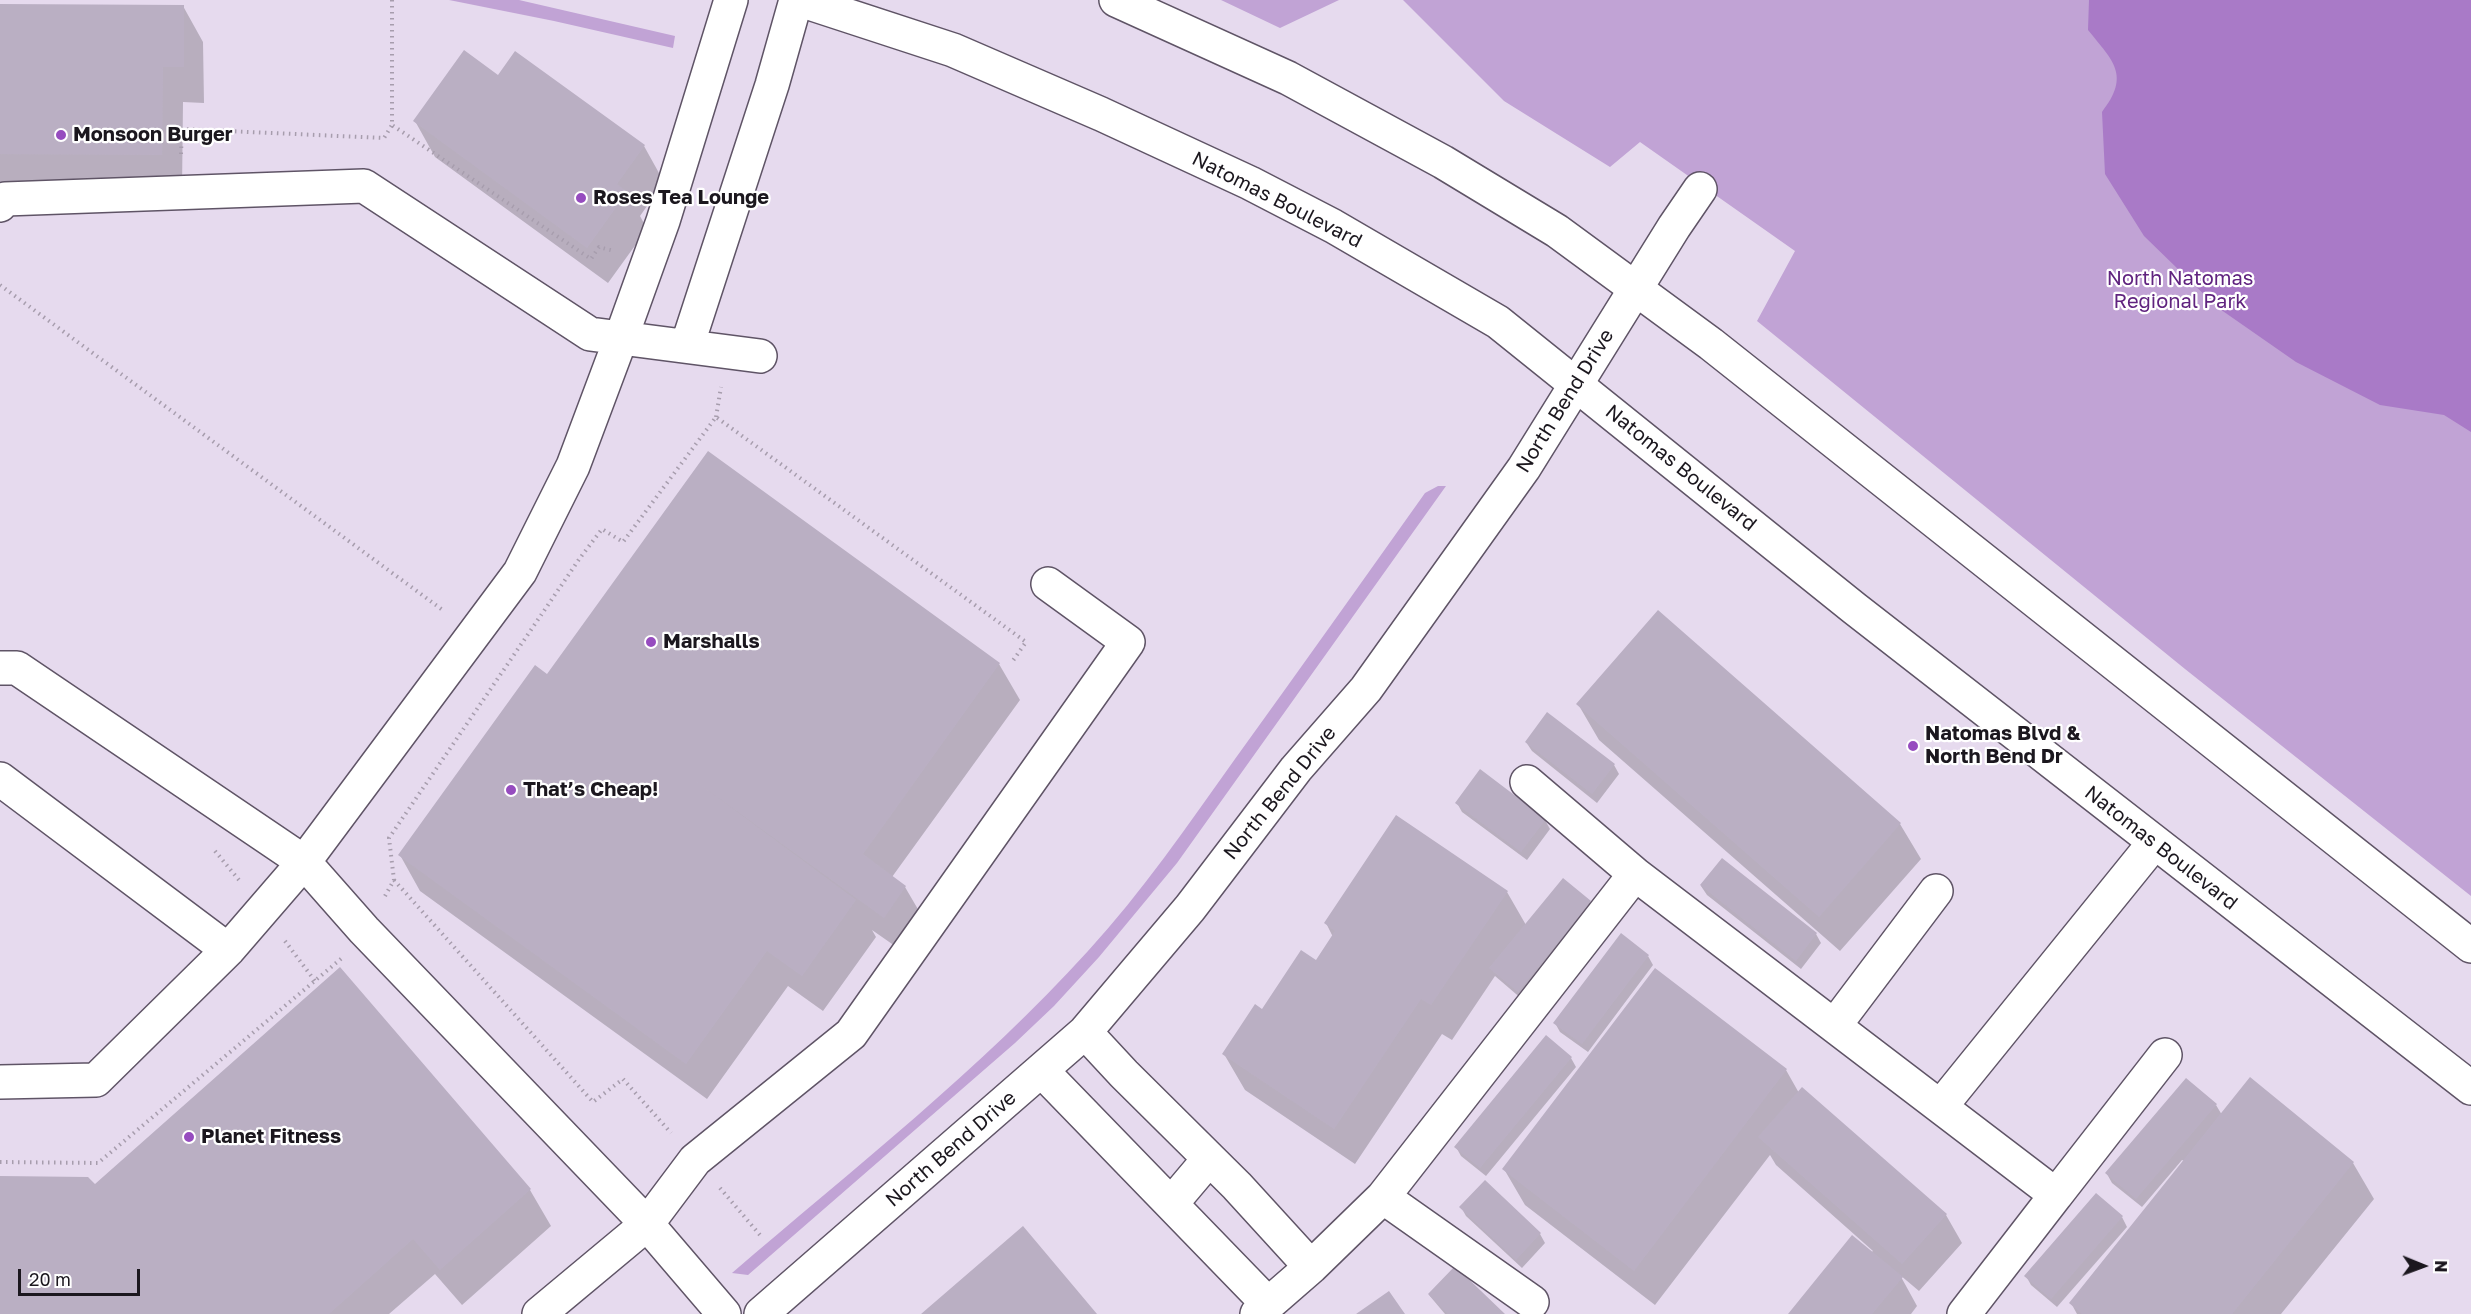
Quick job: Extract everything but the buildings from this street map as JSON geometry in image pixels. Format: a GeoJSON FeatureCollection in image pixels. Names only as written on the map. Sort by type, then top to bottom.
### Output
{"type":"FeatureCollection","features":[{"type":"Feature","properties":{"kind":"main road"},"geometry":{"type":"LineString","coordinates":[[0,1082],[96,1080],[228,950],[304,862],[520,572],[573,466],[621,338],[650,259],[731,0]]}},
{"type":"Feature","properties":{"kind":"main road"},"geometry":{"type":"LineString","coordinates":[[687,346],[798,0]]}},
{"type":"Feature","properties":{"kind":"main road","name":"Natomas Boulevard"},"geometry":{"type":"LineString","coordinates":[[798,0],[952,50],[1049,90],[1250,183],[1333,226],[1498,322],[1854,608],[2471,1088]]}},
{"type":"Feature","properties":{"kind":"main road"},"geometry":{"type":"LineString","coordinates":[[1116,0],[1287,78],[1443,162],[1557,231],[1711,344],[2471,946]]}},
{"type":"Feature","properties":{"kind":"main road"},"geometry":{"type":"LineString","coordinates":[[0,205],[5,199],[364,186],[590,334],[760,356]]}},
{"type":"Feature","properties":{"kind":"main road","name":"North Bend Drive"},"geometry":{"type":"LineString","coordinates":[[761,1314],[1085,1032],[1190,908],[1296,769],[1366,689],[1524,468],[1700,189]]}},
{"type":"Feature","properties":{"kind":"main road"},"geometry":{"type":"LineString","coordinates":[[539,1314],[647,1224],[695,1160],[851,1034],[1128,642],[1048,584]]}},
{"type":"Feature","properties":{"kind":"main road"},"geometry":{"type":"LineString","coordinates":[[0,668],[17,668],[304,862],[364,930],[647,1224],[724,1314]]}},
{"type":"Feature","properties":{"kind":"main road"},"geometry":{"type":"LineString","coordinates":[[0,779],[228,950]]}},
{"type":"Feature","properties":{"kind":"main road"},"geometry":{"type":"LineString","coordinates":[[1527,782],[1635,874],[2056,1195]]}},
{"type":"Feature","properties":{"kind":"main road"},"geometry":{"type":"LineString","coordinates":[[1941,1106],[2154,843]]}},
{"type":"Feature","properties":{"kind":"main road"},"geometry":{"type":"LineString","coordinates":[[1042,1071],[1171,1204],[1262,1309],[1311,1267],[1383,1197],[1635,874]]}},
{"type":"Feature","properties":{"kind":"main road"},"geometry":{"type":"LineString","coordinates":[[1835,1025],[1936,891]]}},
{"type":"Feature","properties":{"kind":"main road"},"geometry":{"type":"LineString","coordinates":[[1085,1032],[1311,1267]]}},
{"type":"Feature","properties":{"kind":"main road"},"geometry":{"type":"LineString","coordinates":[[1964,1314],[2165,1055]]}},
{"type":"Feature","properties":{"kind":"main road"},"geometry":{"type":"LineString","coordinates":[[1171,1204],[1209,1160]]}},
{"type":"Feature","properties":{"kind":"main road"},"geometry":{"type":"LineString","coordinates":[[1383,1197],[1532,1302]]}},
{"type":"Feature","properties":{"kind":"path"},"geometry":{"type":"LineString","coordinates":[[181,162],[182,129],[384,138],[392,125],[392,0]]}},
{"type":"Feature","properties":{"kind":"path"},"geometry":{"type":"LineString","coordinates":[[392,125],[591,259],[599,247],[650,259]]}},
{"type":"Feature","properties":{"kind":"path"},"geometry":{"type":"LineString","coordinates":[[0,285],[453,618]]}},
{"type":"Feature","properties":{"kind":"path"},"geometry":{"type":"LineString","coordinates":[[0,1162],[98,1163],[352,950],[394,880],[390,838],[580,558],[602,530],[623,542],[716,417],[727,352]]}},
{"type":"Feature","properties":{"kind":"path"},"geometry":{"type":"LineString","coordinates":[[716,417],[1026,642],[1012,662]]}},
{"type":"Feature","properties":{"kind":"path"},"geometry":{"type":"LineString","coordinates":[[439,681],[477,709]]}},
{"type":"Feature","properties":{"kind":"path"},"geometry":{"type":"LineString","coordinates":[[208,845],[217,852],[315,981]]}},
{"type":"Feature","properties":{"kind":"path"},"geometry":{"type":"LineString","coordinates":[[394,880],[593,1102],[623,1078],[760,1235]]}},
{"type":"Feature","properties":{"kind":"green space"},"geometry":{"type":"Polygon","coordinates":[[[449,0],[519,0],[675,36],[673,48],[554,21],[449,0]]]}},
{"type":"Feature","properties":{"kind":"green space"},"geometry":{"type":"Polygon","coordinates":[[[1221,0],[1339,0],[1280,28],[1221,0]]]}},
{"type":"Feature","properties":{"kind":"green space","name":"North Natomas Regional Park"},"geometry":{"type":"Polygon","coordinates":[[[1403,0],[2471,0],[2471,896],[2185,669],[1757,321],[1795,251],[1640,142],[1610,167],[1504,101],[1403,0]]]}},
{"type":"Feature","properties":{"kind":"green space"},"geometry":{"type":"Polygon","coordinates":[[[1438,486],[1446,486],[1177,863],[1099,957],[1054,1006],[1015,1043],[748,1275],[732,1273],[960,1078],[1047,995],[1108,929],[1200,809],[1425,493],[1438,486]]]}},
{"type":"Feature","properties":{"kind":"shaded area"},"geometry":{"type":"Polygon","coordinates":[[[2089,0],[2471,0],[2471,432],[2444,415],[2380,405],[2296,362],[2217,307],[2144,236],[2105,174],[2102,112],[2116,88],[2117,78],[2111,60],[2088,30],[2089,0]]]}},
{"type":"Feature","properties":{"kind":"place","name":"Monsoon Burger"},"geometry":{"type":"Point","coordinates":[61,135]}},
{"type":"Feature","properties":{"kind":"place","name":"Roses Tea Lounge"},"geometry":{"type":"Point","coordinates":[581,198]}},
{"type":"Feature","properties":{"kind":"place","name":"Marshalls"},"geometry":{"type":"Point","coordinates":[651,642]}},
{"type":"Feature","properties":{"kind":"place","name":"Natomas Blvd & North Bend Dr"},"geometry":{"type":"Point","coordinates":[1913,746]}},
{"type":"Feature","properties":{"kind":"place","name":"That’s Cheap!"},"geometry":{"type":"Point","coordinates":[511,790]}},
{"type":"Feature","properties":{"kind":"place","name":"Planet Fitness"},"geometry":{"type":"Point","coordinates":[189,1137]}}]}
